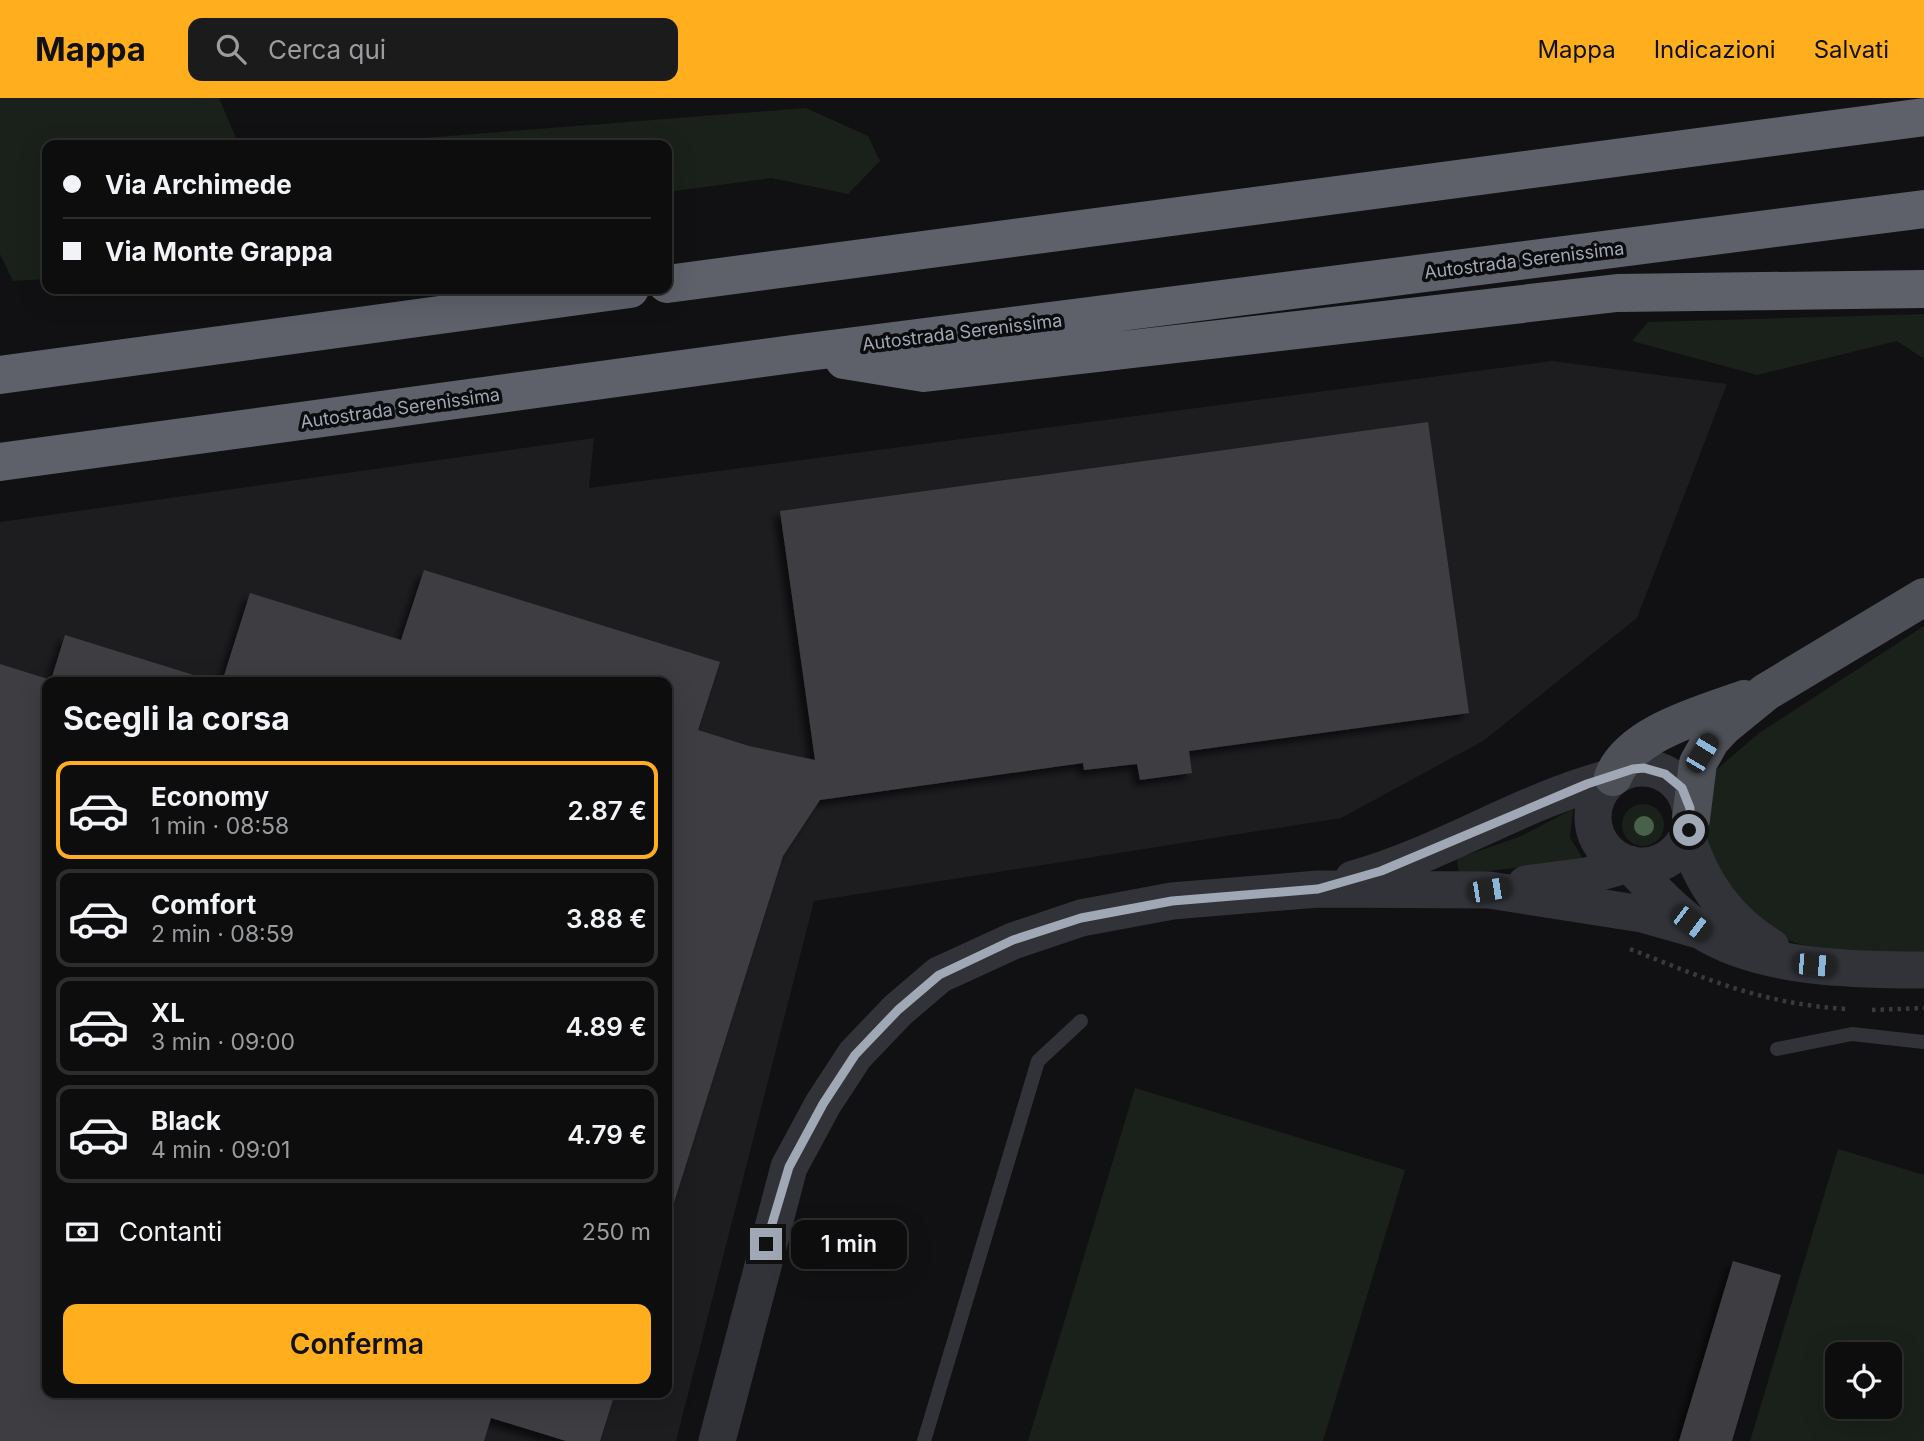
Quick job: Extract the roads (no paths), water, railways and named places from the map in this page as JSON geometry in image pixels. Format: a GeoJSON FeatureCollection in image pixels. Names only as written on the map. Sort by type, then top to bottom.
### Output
{"type":"FeatureCollection","features":[{"type":"Feature","properties":{"kind":"highway"},"geometry":{"type":"LineString","coordinates":[[672,283],[1924,117]]}},
{"type":"Feature","properties":{"kind":"highway","name":"Autostrada Serenissima"},"geometry":{"type":"LineString","coordinates":[[0,462],[800,353],[1924,209]]}},
{"type":"Feature","properties":{"kind":"highway"},"geometry":{"type":"LineString","coordinates":[[800,353],[925,373],[1617,293],[1924,289]]}},
{"type":"Feature","properties":{"kind":"highway"},"geometry":{"type":"LineString","coordinates":[[0,374],[593,294]]}},
{"type":"Feature","properties":{"kind":"main road"},"geometry":{"type":"LineString","coordinates":[[1689,827],[1693,785],[1702,753],[1723,727],[1766,692],[1924,597]]}},
{"type":"Feature","properties":{"kind":"main road"},"geometry":{"type":"LineString","coordinates":[[1614,777],[1623,757],[1681,722],[1766,692]]}},
{"type":"Feature","properties":{"kind":"street"},"geometry":{"type":"LineString","coordinates":[[1318,889],[1381,871],[1587,784],[1644,768],[1665,774],[1687,798],[1689,827],[1701,876],[1725,908],[1748,931],[1795,962]]}},
{"type":"Feature","properties":{"kind":"street"},"geometry":{"type":"LineString","coordinates":[[1614,777],[1602,788],[1595,802],[1594,826],[1604,847],[1616,858],[1641,866],[1664,860],[1681,846],[1689,827]]}},
{"type":"Feature","properties":{"kind":"street"},"geometry":{"type":"LineString","coordinates":[[1489,890],[1586,876],[1630,864]]}},
{"type":"Feature","properties":{"kind":"street"},"geometry":{"type":"LineString","coordinates":[[1630,864],[1663,899],[1702,931]]}},
{"type":"Feature","properties":{"kind":"street"},"geometry":{"type":"LineString","coordinates":[[718,1441],[789,1167],[823,1104],[855,1055],[898,1010],[939,975],[1013,940],[1081,918],[1172,901],[1318,889],[1489,890],[1643,914],[1702,931],[1758,953],[1795,962],[1839,968],[1924,970]]}},
{"type":"Feature","properties":{"kind":"lane"},"geometry":{"type":"LineString","coordinates":[[924,1441],[1038,1061],[1081,1021]]}},
{"type":"Feature","properties":{"kind":"lane"},"geometry":{"type":"LineString","coordinates":[[1777,1049],[1852,1034],[1924,1042]]}}]}
